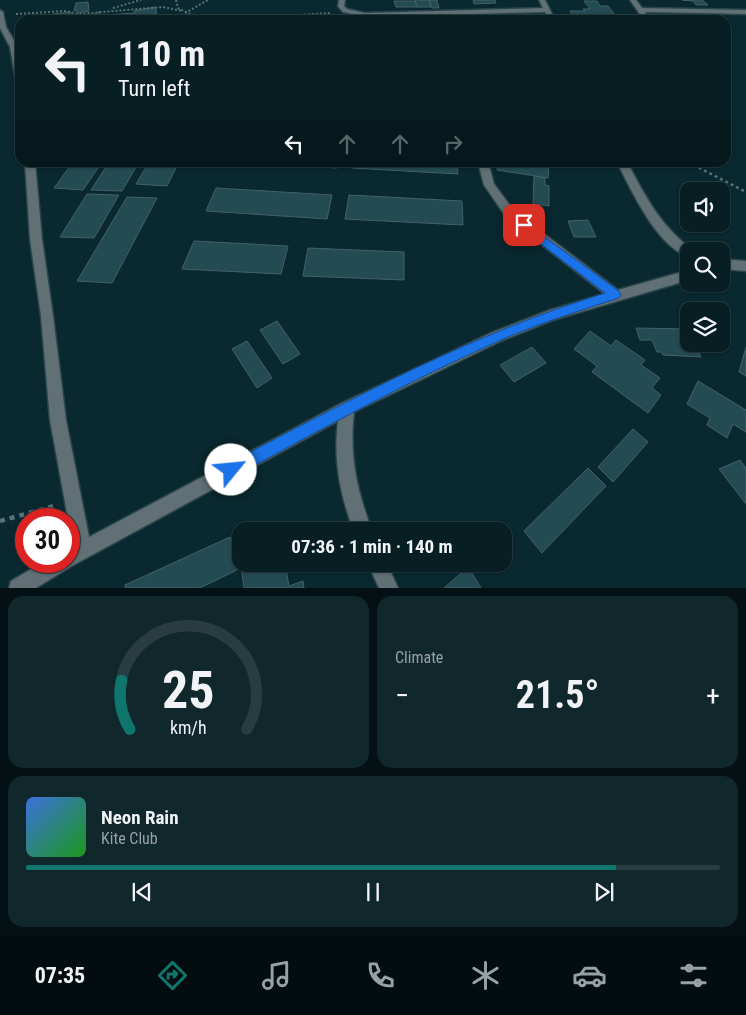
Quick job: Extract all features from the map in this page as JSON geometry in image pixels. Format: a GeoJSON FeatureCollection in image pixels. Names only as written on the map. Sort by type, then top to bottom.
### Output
{"type":"FeatureCollection","features":[{"type":"Feature","properties":{"kind":"street"},"geometry":{"type":"LineString","coordinates":[[342,0],[341,6],[345,11],[365,15],[547,10]]}},
{"type":"Feature","properties":{"kind":"street"},"geometry":{"type":"LineString","coordinates":[[542,0],[550,15]]}},
{"type":"Feature","properties":{"kind":"street"},"geometry":{"type":"LineString","coordinates":[[633,0],[644,15]]}},
{"type":"Feature","properties":{"kind":"street"},"geometry":{"type":"LineString","coordinates":[[660,0],[670,10]]}},
{"type":"Feature","properties":{"kind":"street"},"geometry":{"type":"LineString","coordinates":[[641,10],[746,12]]}},
{"type":"Feature","properties":{"kind":"street"},"geometry":{"type":"LineString","coordinates":[[0,13],[2,28],[14,47],[15,53]]}},
{"type":"Feature","properties":{"kind":"street"},"geometry":{"type":"LineString","coordinates":[[30,167],[36,239],[47,316],[58,420],[83,550]]}},
{"type":"Feature","properties":{"kind":"street"},"geometry":{"type":"LineString","coordinates":[[484,167],[489,185],[510,214],[615,295]]}},
{"type":"Feature","properties":{"kind":"street"},"geometry":{"type":"LineString","coordinates":[[625,167],[646,207],[664,234],[680,246]]}},
{"type":"Feature","properties":{"kind":"street"},"geometry":{"type":"LineString","coordinates":[[730,265],[746,266]]}},
{"type":"Feature","properties":{"kind":"street"},"geometry":{"type":"LineString","coordinates":[[80,552],[347,408],[496,337],[550,315],[680,277]]}},
{"type":"Feature","properties":{"kind":"street"},"geometry":{"type":"LineString","coordinates":[[347,408],[343,449],[346,477],[359,522]]}},
{"type":"Feature","properties":{"kind":"street"},"geometry":{"type":"LineString","coordinates":[[381,572],[389,588]]}},
{"type":"Feature","properties":{"kind":"street"},"geometry":{"type":"LineString","coordinates":[[18,588],[43,573]]}},
{"type":"Feature","properties":{"kind":"path"},"geometry":{"type":"LineString","coordinates":[[96,15],[141,0]]}},
{"type":"Feature","properties":{"kind":"path"},"geometry":{"type":"LineString","coordinates":[[176,0],[178,8],[190,15]]}},
{"type":"Feature","properties":{"kind":"path"},"geometry":{"type":"LineString","coordinates":[[185,13],[208,0]]}},
{"type":"Feature","properties":{"kind":"path"},"geometry":{"type":"LineString","coordinates":[[0,13],[66,11],[78,14],[162,6],[182,10]]}},
{"type":"Feature","properties":{"kind":"path"},"geometry":{"type":"LineString","coordinates":[[286,15],[345,11]]}},
{"type":"Feature","properties":{"kind":"path"},"geometry":{"type":"LineString","coordinates":[[698,167],[746,192]]}},
{"type":"Feature","properties":{"kind":"path"},"geometry":{"type":"LineString","coordinates":[[0,521],[74,501]]}},
{"type":"Feature","properties":{"kind":"building"},"geometry":{"type":"Polygon","coordinates":[[[415,0],[429,0],[431,7],[417,7],[415,0]]]}},
{"type":"Feature","properties":{"kind":"building"},"geometry":{"type":"Polygon","coordinates":[[[429,0],[437,0],[439,8],[432,8],[429,0]]]}},
{"type":"Feature","properties":{"kind":"building"},"geometry":{"type":"Polygon","coordinates":[[[473,0],[495,0],[496,3],[474,4],[473,0]]]}},
{"type":"Feature","properties":{"kind":"building"},"geometry":{"type":"Polygon","coordinates":[[[682,0],[702,0],[708,5],[696,5],[693,1],[682,0]]]}},
{"type":"Feature","properties":{"kind":"building"},"geometry":{"type":"Polygon","coordinates":[[[394,1],[415,1],[417,7],[396,7],[394,1]]]}},
{"type":"Feature","properties":{"kind":"building"},"geometry":{"type":"Polygon","coordinates":[[[584,1],[597,1],[600,6],[608,6],[615,15],[573,15],[570,11],[590,9],[584,1]]]}},
{"type":"Feature","properties":{"kind":"building"},"geometry":{"type":"Polygon","coordinates":[[[88,2],[89,11],[77,13],[77,10],[74,11],[76,3],[88,2]]]}},
{"type":"Feature","properties":{"kind":"building"},"geometry":{"type":"Polygon","coordinates":[[[155,7],[157,13],[152,15],[104,15],[135,13],[134,11],[155,7]]]}},
{"type":"Feature","properties":{"kind":"building"},"geometry":{"type":"Polygon","coordinates":[[[71,12],[71,15],[53,14],[71,12]]]}},
{"type":"Feature","properties":{"kind":"building"},"geometry":{"type":"Polygon","coordinates":[[[69,167],[99,167],[83,190],[54,188],[69,167]]]}},
{"type":"Feature","properties":{"kind":"building"},"geometry":{"type":"Polygon","coordinates":[[[106,167],[136,167],[122,191],[91,190],[106,167]]]}},
{"type":"Feature","properties":{"kind":"building"},"geometry":{"type":"Polygon","coordinates":[[[146,167],[176,167],[167,186],[136,184],[146,167]]]}},
{"type":"Feature","properties":{"kind":"building"},"geometry":{"type":"Polygon","coordinates":[[[457,167],[458,174],[352,168],[457,167]]]}},
{"type":"Feature","properties":{"kind":"building"},"geometry":{"type":"Polygon","coordinates":[[[497,167],[549,167],[548,178],[497,170],[497,167]]]}},
{"type":"Feature","properties":{"kind":"building"},"geometry":{"type":"Polygon","coordinates":[[[534,176],[545,178],[545,185],[549,186],[549,206],[533,204],[534,176]]]}},
{"type":"Feature","properties":{"kind":"building"},"geometry":{"type":"Polygon","coordinates":[[[216,188],[332,195],[327,219],[206,211],[216,188]]]}},
{"type":"Feature","properties":{"kind":"building"},"geometry":{"type":"Polygon","coordinates":[[[87,194],[119,195],[94,238],[60,237],[87,194]]]}},
{"type":"Feature","properties":{"kind":"building"},"geometry":{"type":"Polygon","coordinates":[[[349,195],[462,201],[463,225],[345,219],[349,195]]]}},
{"type":"Feature","properties":{"kind":"building"},"geometry":{"type":"Polygon","coordinates":[[[127,197],[157,198],[112,283],[77,281],[127,197]]]}},
{"type":"Feature","properties":{"kind":"building"},"geometry":{"type":"Polygon","coordinates":[[[588,220],[596,237],[574,237],[568,221],[588,220]]]}},
{"type":"Feature","properties":{"kind":"building"},"geometry":{"type":"Polygon","coordinates":[[[194,241],[288,246],[281,274],[182,269],[194,241]]]}},
{"type":"Feature","properties":{"kind":"building"},"geometry":{"type":"Polygon","coordinates":[[[308,248],[404,252],[404,280],[303,276],[308,248]]]}},
{"type":"Feature","properties":{"kind":"building"},"geometry":{"type":"Polygon","coordinates":[[[277,321],[300,354],[283,364],[260,330],[277,321]]]}},
{"type":"Feature","properties":{"kind":"building"},"geometry":{"type":"Polygon","coordinates":[[[636,328],[680,329],[680,352],[699,352],[701,357],[663,355],[661,352],[657,352],[652,340],[640,340],[636,328]]]}},
{"type":"Feature","properties":{"kind":"building"},"geometry":{"type":"Polygon","coordinates":[[[590,331],[611,346],[616,340],[645,360],[641,365],[660,378],[652,388],[661,395],[648,413],[592,372],[597,366],[574,349],[590,331]]]}},
{"type":"Feature","properties":{"kind":"building"},"geometry":{"type":"Polygon","coordinates":[[[247,341],[272,378],[257,388],[232,349],[247,341]]]}},
{"type":"Feature","properties":{"kind":"building"},"geometry":{"type":"Polygon","coordinates":[[[532,347],[546,363],[514,382],[500,365],[532,347]]]}},
{"type":"Feature","properties":{"kind":"building"},"geometry":{"type":"Polygon","coordinates":[[[746,347],[746,376],[739,372],[746,347]]]}},
{"type":"Feature","properties":{"kind":"building"},"geometry":{"type":"Polygon","coordinates":[[[698,381],[746,410],[746,432],[733,424],[727,438],[707,425],[710,418],[687,404],[698,381]]]}},
{"type":"Feature","properties":{"kind":"building"},"geometry":{"type":"Polygon","coordinates":[[[633,429],[648,442],[613,482],[598,467],[633,429]]]}},
{"type":"Feature","properties":{"kind":"building"},"geometry":{"type":"Polygon","coordinates":[[[740,460],[746,468],[746,504],[719,469],[740,460]]]}},
{"type":"Feature","properties":{"kind":"building"},"geometry":{"type":"Polygon","coordinates":[[[588,468],[606,486],[542,553],[524,531],[588,468]]]}},
{"type":"Feature","properties":{"kind":"building"},"geometry":{"type":"Polygon","coordinates":[[[230,537],[233,572],[200,588],[125,588],[125,585],[230,537]]]}},
{"type":"Feature","properties":{"kind":"building"},"geometry":{"type":"Polygon","coordinates":[[[242,572],[286,572],[289,586],[303,581],[304,588],[244,588],[242,572]]]}},
{"type":"Feature","properties":{"kind":"building"},"geometry":{"type":"Polygon","coordinates":[[[462,572],[471,572],[481,588],[444,588],[462,572]]]}},
{"type":"Feature","properties":{"kind":"route"},"geometry":{"type":"LineString","coordinates":[[231,470],[347,408],[496,337],[550,315],[615,295],[524,225]]}}]}
